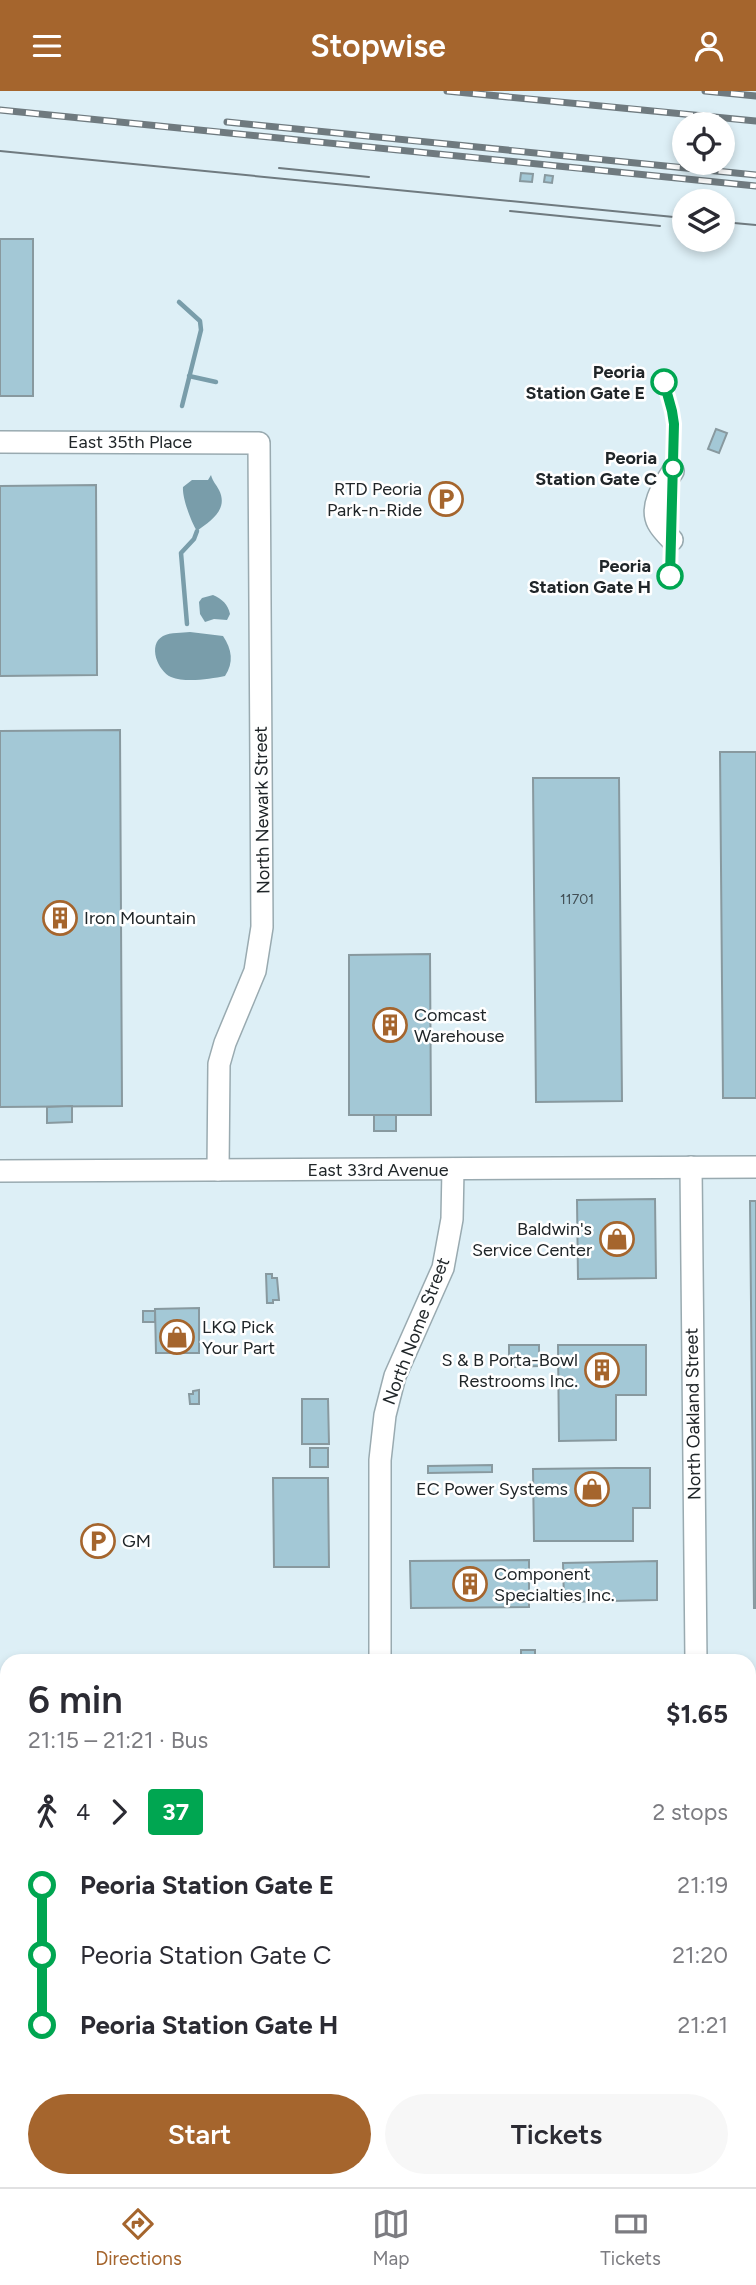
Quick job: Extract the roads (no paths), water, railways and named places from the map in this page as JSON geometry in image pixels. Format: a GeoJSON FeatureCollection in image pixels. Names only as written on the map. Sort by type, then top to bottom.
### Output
{"type":"FeatureCollection","features":[{"type":"Feature","properties":{"kind":"street","name":"East 35th Place"},"geometry":{"type":"LineString","coordinates":[[0,442],[259,443]]}},
{"type":"Feature","properties":{"kind":"street","name":"North Newark Street"},"geometry":{"type":"LineString","coordinates":[[218,1170],[219,1064],[255,971],[262,927],[259,443]]}},
{"type":"Feature","properties":{"kind":"street"},"geometry":{"type":"LineString","coordinates":[[672,540],[656,521],[656,511],[662,488],[673,471]]}},
{"type":"Feature","properties":{"kind":"street","name":"North Oakland Street"},"geometry":{"type":"LineString","coordinates":[[691,1167],[696,1654]]}},
{"type":"Feature","properties":{"kind":"street","name":"East 33rd Avenue"},"geometry":{"type":"LineString","coordinates":[[0,1171],[756,1167]]}},
{"type":"Feature","properties":{"kind":"street","name":"North Nome Street"},"geometry":{"type":"LineString","coordinates":[[380,1654],[380,1460],[385,1415],[395,1376],[443,1268],[452,1219],[453,1169]]}},
{"type":"Feature","properties":{"kind":"water"},"geometry":{"type":"Polygon","coordinates":[[[211,475],[222,503],[217,514],[197,531],[187,509],[183,487],[192,480],[208,480],[211,475]]]}},
{"type":"Feature","properties":{"kind":"water"},"geometry":{"type":"Polygon","coordinates":[[[213,595],[228,607],[230,614],[227,620],[214,619],[205,622],[200,614],[199,602],[202,598],[213,595]]]}},
{"type":"Feature","properties":{"kind":"water"},"geometry":{"type":"Polygon","coordinates":[[[190,632],[223,636],[231,656],[225,676],[184,680],[171,677],[162,669],[155,651],[158,640],[169,634],[190,632]]]}},
{"type":"Feature","properties":{"kind":"waterway"},"geometry":{"type":"LineString","coordinates":[[179,302],[200,321],[201,330],[182,406]]}},
{"type":"Feature","properties":{"kind":"waterway"},"geometry":{"type":"LineString","coordinates":[[189,376],[216,382]]}},
{"type":"Feature","properties":{"kind":"waterway"},"geometry":{"type":"LineString","coordinates":[[187,624],[181,553],[194,539],[197,531]]}},
{"type":"Feature","properties":{"kind":"tram line"},"geometry":{"type":"LineString","coordinates":[[0,151],[672,217]]}},
{"type":"Feature","properties":{"kind":"tram line"},"geometry":{"type":"LineString","coordinates":[[279,168],[369,177]]}},
{"type":"Feature","properties":{"kind":"tram line"},"geometry":{"type":"LineString","coordinates":[[510,211],[660,226]]}},
{"type":"Feature","properties":{"kind":"tram line"},"geometry":{"type":"LineString","coordinates":[[735,223],[756,225]]}},
{"type":"Feature","properties":{"kind":"railway"},"geometry":{"type":"LineString","coordinates":[[447,91],[756,121]]}},
{"type":"Feature","properties":{"kind":"railway"},"geometry":{"type":"LineString","coordinates":[[705,91],[756,96]]}},
{"type":"Feature","properties":{"kind":"railway"},"geometry":{"type":"LineString","coordinates":[[0,110],[756,186]]}},
{"type":"Feature","properties":{"kind":"railway"},"geometry":{"type":"LineString","coordinates":[[227,122],[756,175]]}},
{"type":"Feature","properties":{"kind":"place","name":"Peoria Station Gate E"},"geometry":{"type":"Point","coordinates":[664,382]}},
{"type":"Feature","properties":{"kind":"place","name":"Peoria Station Gate C"},"geometry":{"type":"Point","coordinates":[673,468]}},
{"type":"Feature","properties":{"kind":"place","name":"RTD Peoria Park-n-Ride"},"geometry":{"type":"Point","coordinates":[446,499]}},
{"type":"Feature","properties":{"kind":"place","name":"Peoria Station Gate H"},"geometry":{"type":"Point","coordinates":[670,576]}},
{"type":"Feature","properties":{"kind":"place","name":"Iron Mountain"},"geometry":{"type":"Point","coordinates":[60,918]}},
{"type":"Feature","properties":{"kind":"place","name":"Comcast Warehouse"},"geometry":{"type":"Point","coordinates":[390,1025]}},
{"type":"Feature","properties":{"kind":"place","name":"Baldwin's Service Center"},"geometry":{"type":"Point","coordinates":[617,1239]}},
{"type":"Feature","properties":{"kind":"place","name":"LKQ Pick Your Part"},"geometry":{"type":"Point","coordinates":[177,1337]}},
{"type":"Feature","properties":{"kind":"place","name":"S & B Porta-Bowl Restrooms Inc."},"geometry":{"type":"Point","coordinates":[602,1370]}},
{"type":"Feature","properties":{"kind":"place","name":"EC Power Systems"},"geometry":{"type":"Point","coordinates":[592,1489]}},
{"type":"Feature","properties":{"kind":"place","name":"GM"},"geometry":{"type":"Point","coordinates":[98,1541]}},
{"type":"Feature","properties":{"kind":"place","name":"Component Specialties Inc."},"geometry":{"type":"Point","coordinates":[470,1584]}}]}
